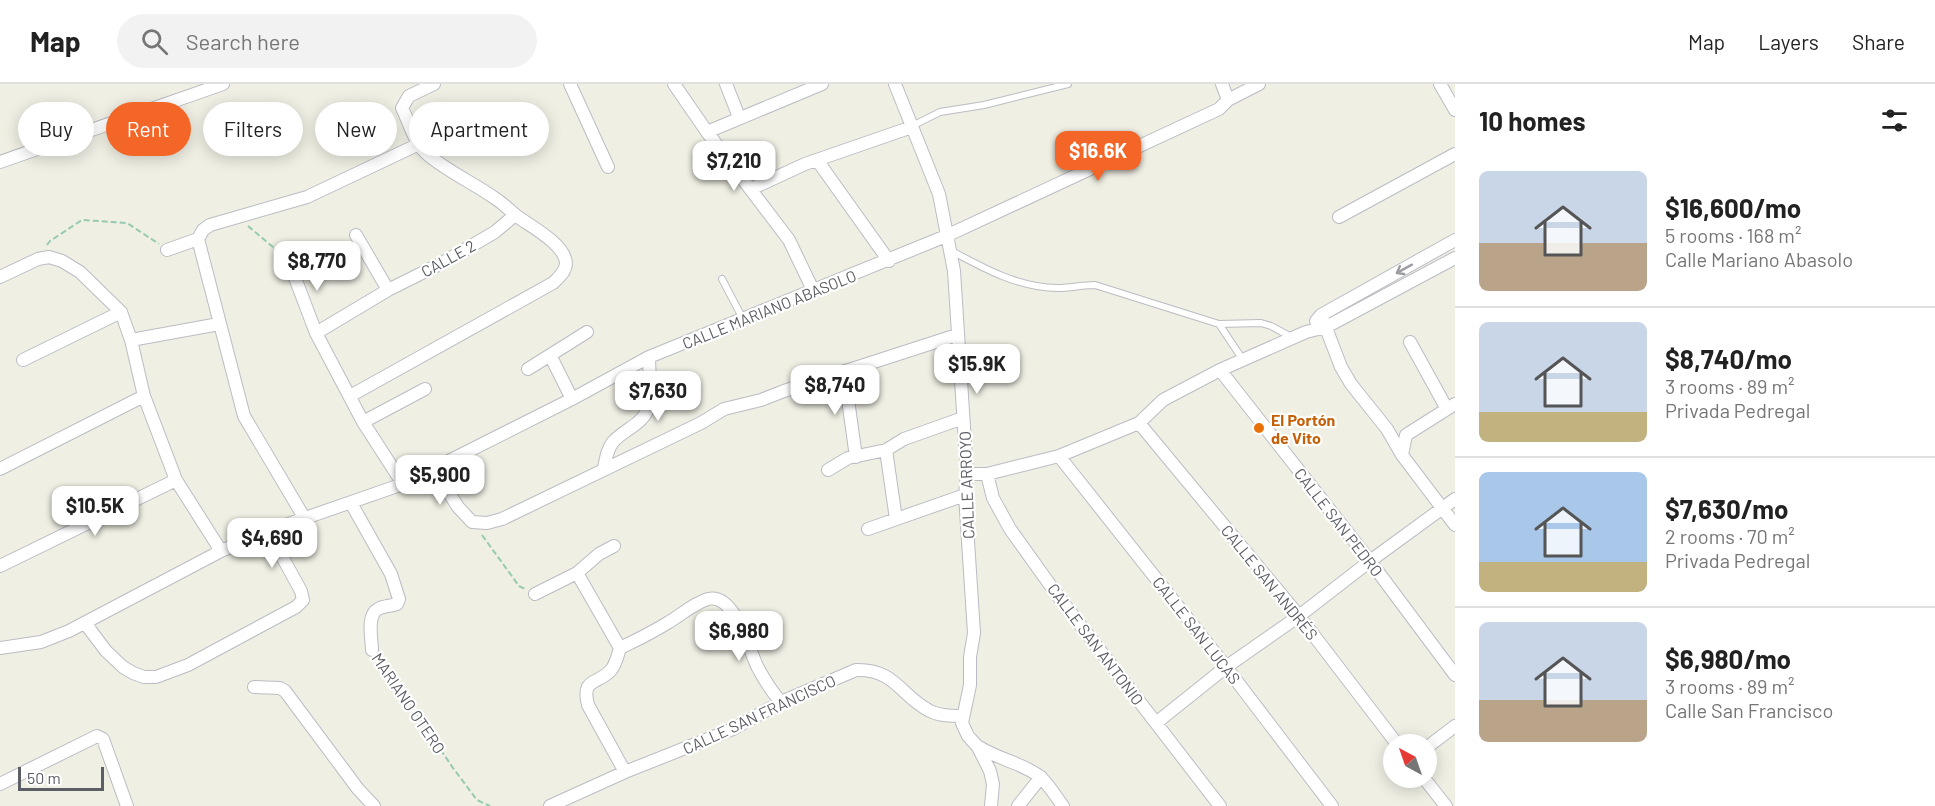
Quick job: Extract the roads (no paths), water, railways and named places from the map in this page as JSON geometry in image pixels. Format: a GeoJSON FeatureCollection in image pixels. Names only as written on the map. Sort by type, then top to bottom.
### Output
{"type":"FeatureCollection","features":[{"type":"Feature","properties":{"kind":"street"},"geometry":{"type":"LineString","coordinates":[[0,162],[223,84]]}},
{"type":"Feature","properties":{"kind":"street"},"geometry":{"type":"LineString","coordinates":[[409,123],[402,108],[409,96],[434,84]]}},
{"type":"Feature","properties":{"kind":"street"},"geometry":{"type":"LineString","coordinates":[[570,84],[608,167]]}},
{"type":"Feature","properties":{"kind":"street"},"geometry":{"type":"LineString","coordinates":[[674,84],[707,132],[789,240],[813,290]]}},
{"type":"Feature","properties":{"kind":"street"},"geometry":{"type":"LineString","coordinates":[[726,84],[739,117]]}},
{"type":"Feature","properties":{"kind":"street"},"geometry":{"type":"LineString","coordinates":[[707,132],[822,84]]}},
{"type":"Feature","properties":{"kind":"street","name":"CALLE ARROYO"},"geometry":{"type":"LineString","coordinates":[[895,84],[939,194],[957,294],[957,335],[966,474],[965,495],[974,633],[970,657],[970,685],[963,716]]}},
{"type":"Feature","properties":{"kind":"street"},"geometry":{"type":"LineString","coordinates":[[1222,84],[1228,100]]}},
{"type":"Feature","properties":{"kind":"street","name":"CALLE MARIANO ABASOLO"},"geometry":{"type":"LineString","coordinates":[[0,648],[41,642],[69,631],[221,551],[268,531],[403,484],[572,399],[649,357],[946,236],[1219,109],[1228,100],[1259,84]]}},
{"type":"Feature","properties":{"kind":"street"},"geometry":{"type":"LineString","coordinates":[[1440,84],[1455,110]]}},
{"type":"Feature","properties":{"kind":"street"},"geometry":{"type":"LineString","coordinates":[[751,189],[817,160],[912,127]]}},
{"type":"Feature","properties":{"kind":"street"},"geometry":{"type":"LineString","coordinates":[[167,250],[198,239],[206,227],[307,197],[409,149]]}},
{"type":"Feature","properties":{"kind":"street"},"geometry":{"type":"LineString","coordinates":[[1339,217],[1455,154]]}},
{"type":"Feature","properties":{"kind":"street"},"geometry":{"type":"LineString","coordinates":[[350,396],[553,283],[561,275],[566,263],[563,255],[548,237],[515,215],[499,201],[430,156]]}},
{"type":"Feature","properties":{"kind":"street"},"geometry":{"type":"LineString","coordinates":[[817,160],[889,261]]}},
{"type":"Feature","properties":{"kind":"street","name":"CALLE 2"},"geometry":{"type":"LineString","coordinates":[[316,333],[388,290],[442,263],[495,232],[515,215]]}},
{"type":"Feature","properties":{"kind":"street"},"geometry":{"type":"LineString","coordinates":[[356,235],[388,290]]}},
{"type":"Feature","properties":{"kind":"street"},"geometry":{"type":"LineString","coordinates":[[198,239],[244,416],[305,519]]}},
{"type":"Feature","properties":{"kind":"street"},"geometry":{"type":"LineString","coordinates":[[1306,332],[1321,315],[1455,240]]}},
{"type":"Feature","properties":{"kind":"street"},"geometry":{"type":"LineString","coordinates":[[0,277],[49,257],[62,261],[80,272],[121,312],[132,340],[144,396],[176,480],[221,551]]}},
{"type":"Feature","properties":{"kind":"street"},"geometry":{"type":"LineString","coordinates":[[966,474],[987,474],[1059,456],[1139,423],[1163,400],[1220,370],[1306,332],[1326,327],[1455,258]]}},
{"type":"Feature","properties":{"kind":"street"},"geometry":{"type":"LineString","coordinates":[[289,262],[316,333],[363,422],[403,484]]}},
{"type":"Feature","properties":{"kind":"street"},"geometry":{"type":"LineString","coordinates":[[23,360],[121,312]]}},
{"type":"Feature","properties":{"kind":"street"},"geometry":{"type":"LineString","coordinates":[[1321,315],[1341,367],[1351,384],[1387,429],[1402,455],[1455,525]]}},
{"type":"Feature","properties":{"kind":"street"},"geometry":{"type":"LineString","coordinates":[[132,340],[219,324]]}},
{"type":"Feature","properties":{"kind":"street"},"geometry":{"type":"LineString","coordinates":[[528,369],[588,332]]}},
{"type":"Feature","properties":{"kind":"street"},"geometry":{"type":"LineString","coordinates":[[434,469],[458,507],[472,522],[487,523],[502,519],[724,410],[761,400],[957,335]]}},
{"type":"Feature","properties":{"kind":"street"},"geometry":{"type":"LineString","coordinates":[[1402,455],[1406,435],[1451,407],[1410,342]]}},
{"type":"Feature","properties":{"kind":"street"},"geometry":{"type":"LineString","coordinates":[[550,355],[572,399]]}},
{"type":"Feature","properties":{"kind":"street"},"geometry":{"type":"LineString","coordinates":[[604,468],[606,456],[614,440],[630,429],[646,413],[649,404],[649,357]]}},
{"type":"Feature","properties":{"kind":"street","name":"CALLE SAN PEDRO"},"geometry":{"type":"LineString","coordinates":[[1220,370],[1370,561],[1455,675]]}},
{"type":"Feature","properties":{"kind":"street"},"geometry":{"type":"LineString","coordinates":[[844,371],[856,457]]}},
{"type":"Feature","properties":{"kind":"street"},"geometry":{"type":"LineString","coordinates":[[363,422],[425,389]]}},
{"type":"Feature","properties":{"kind":"street"},"geometry":{"type":"LineString","coordinates":[[0,470],[144,396]]}},
{"type":"Feature","properties":{"kind":"street"},"geometry":{"type":"LineString","coordinates":[[828,470],[848,458],[886,450],[904,439],[963,418]]}},
{"type":"Feature","properties":{"kind":"street","name":"CALLE SAN ANDRÉS"},"geometry":{"type":"LineString","coordinates":[[1139,423],[1299,616],[1390,734]]}},
{"type":"Feature","properties":{"kind":"street"},"geometry":{"type":"LineString","coordinates":[[1387,429],[1406,435]]}},
{"type":"Feature","properties":{"kind":"street"},"geometry":{"type":"LineString","coordinates":[[886,450],[896,519]]}},
{"type":"Feature","properties":{"kind":"street","name":"CALLE SAN LUCAS"},"geometry":{"type":"LineString","coordinates":[[1059,456],[1226,667],[1332,806]]}},
{"type":"Feature","properties":{"kind":"street","name":"CALLE SAN ANTONIO"},"geometry":{"type":"LineString","coordinates":[[987,474],[993,498],[1010,529],[1058,596],[1220,806]]}},
{"type":"Feature","properties":{"kind":"street"},"geometry":{"type":"LineString","coordinates":[[0,566],[176,480]]}},
{"type":"Feature","properties":{"kind":"street"},"geometry":{"type":"LineString","coordinates":[[868,530],[965,495]]}},
{"type":"Feature","properties":{"kind":"street"},"geometry":{"type":"LineString","coordinates":[[1156,723],[1226,667],[1299,616],[1455,499]]}},
{"type":"Feature","properties":{"kind":"street","name":"MARIANO OTERO"},"geometry":{"type":"LineString","coordinates":[[351,503],[391,574],[399,599],[397,604],[379,609],[374,613],[371,619],[372,650]]}},
{"type":"Feature","properties":{"kind":"street"},"geometry":{"type":"LineString","coordinates":[[85,623],[106,651],[123,667],[134,673],[144,677],[156,677],[188,665],[297,607],[303,600],[301,591],[268,531]]}},
{"type":"Feature","properties":{"kind":"street"},"geometry":{"type":"LineString","coordinates":[[535,594],[577,573],[599,554],[614,546]]}},
{"type":"Feature","properties":{"kind":"street"},"geometry":{"type":"LineString","coordinates":[[577,573],[620,648]]}},
{"type":"Feature","properties":{"kind":"street"},"geometry":{"type":"LineString","coordinates":[[625,772],[592,712],[586,696],[587,688],[591,681],[612,670],[620,648],[651,633],[708,599],[721,600],[736,617],[757,667],[770,689],[782,702]]}},
{"type":"Feature","properties":{"kind":"street","name":"CALLE SAN FRANCISCO"},"geometry":{"type":"LineString","coordinates":[[550,806],[625,772],[733,729],[782,702],[856,670],[869,670],[891,679],[918,704],[931,712],[963,716]]}},
{"type":"Feature","properties":{"kind":"street"},"geometry":{"type":"LineString","coordinates":[[254,687],[280,688],[285,691],[358,789],[374,806]]}},
{"type":"Feature","properties":{"kind":"street"},"geometry":{"type":"LineString","coordinates":[[963,716],[964,729],[986,760],[993,784],[991,806]]}},
{"type":"Feature","properties":{"kind":"street"},"geometry":{"type":"LineString","coordinates":[[1437,740],[1455,726]]}},
{"type":"Feature","properties":{"kind":"street"},"geometry":{"type":"LineString","coordinates":[[0,784],[97,736],[103,739],[127,806]]}},
{"type":"Feature","properties":{"kind":"street"},"geometry":{"type":"LineString","coordinates":[[978,747],[1041,777],[1063,806]]}},
{"type":"Feature","properties":{"kind":"street"},"geometry":{"type":"LineString","coordinates":[[1018,806],[1041,777]]}},
{"type":"Feature","properties":{"kind":"street"},"geometry":{"type":"LineString","coordinates":[[1432,788],[1446,806]]}},
{"type":"Feature","properties":{"kind":"lane"},"geometry":{"type":"LineString","coordinates":[[912,127],[940,112],[984,105],[1068,84]]}},
{"type":"Feature","properties":{"kind":"lane"},"geometry":{"type":"LineString","coordinates":[[949,249],[997,275],[1016,280],[1060,288],[1095,285],[1219,324],[1261,323],[1293,338]]}},
{"type":"Feature","properties":{"kind":"lane"},"geometry":{"type":"LineString","coordinates":[[722,279],[743,320]]}},
{"type":"Feature","properties":{"kind":"lane"},"geometry":{"type":"LineString","coordinates":[[1219,324],[1243,360]]}},
{"type":"Feature","properties":{"kind":"place","name":"El Portón de Vito"},"geometry":{"type":"Point","coordinates":[1259,428]}}]}
